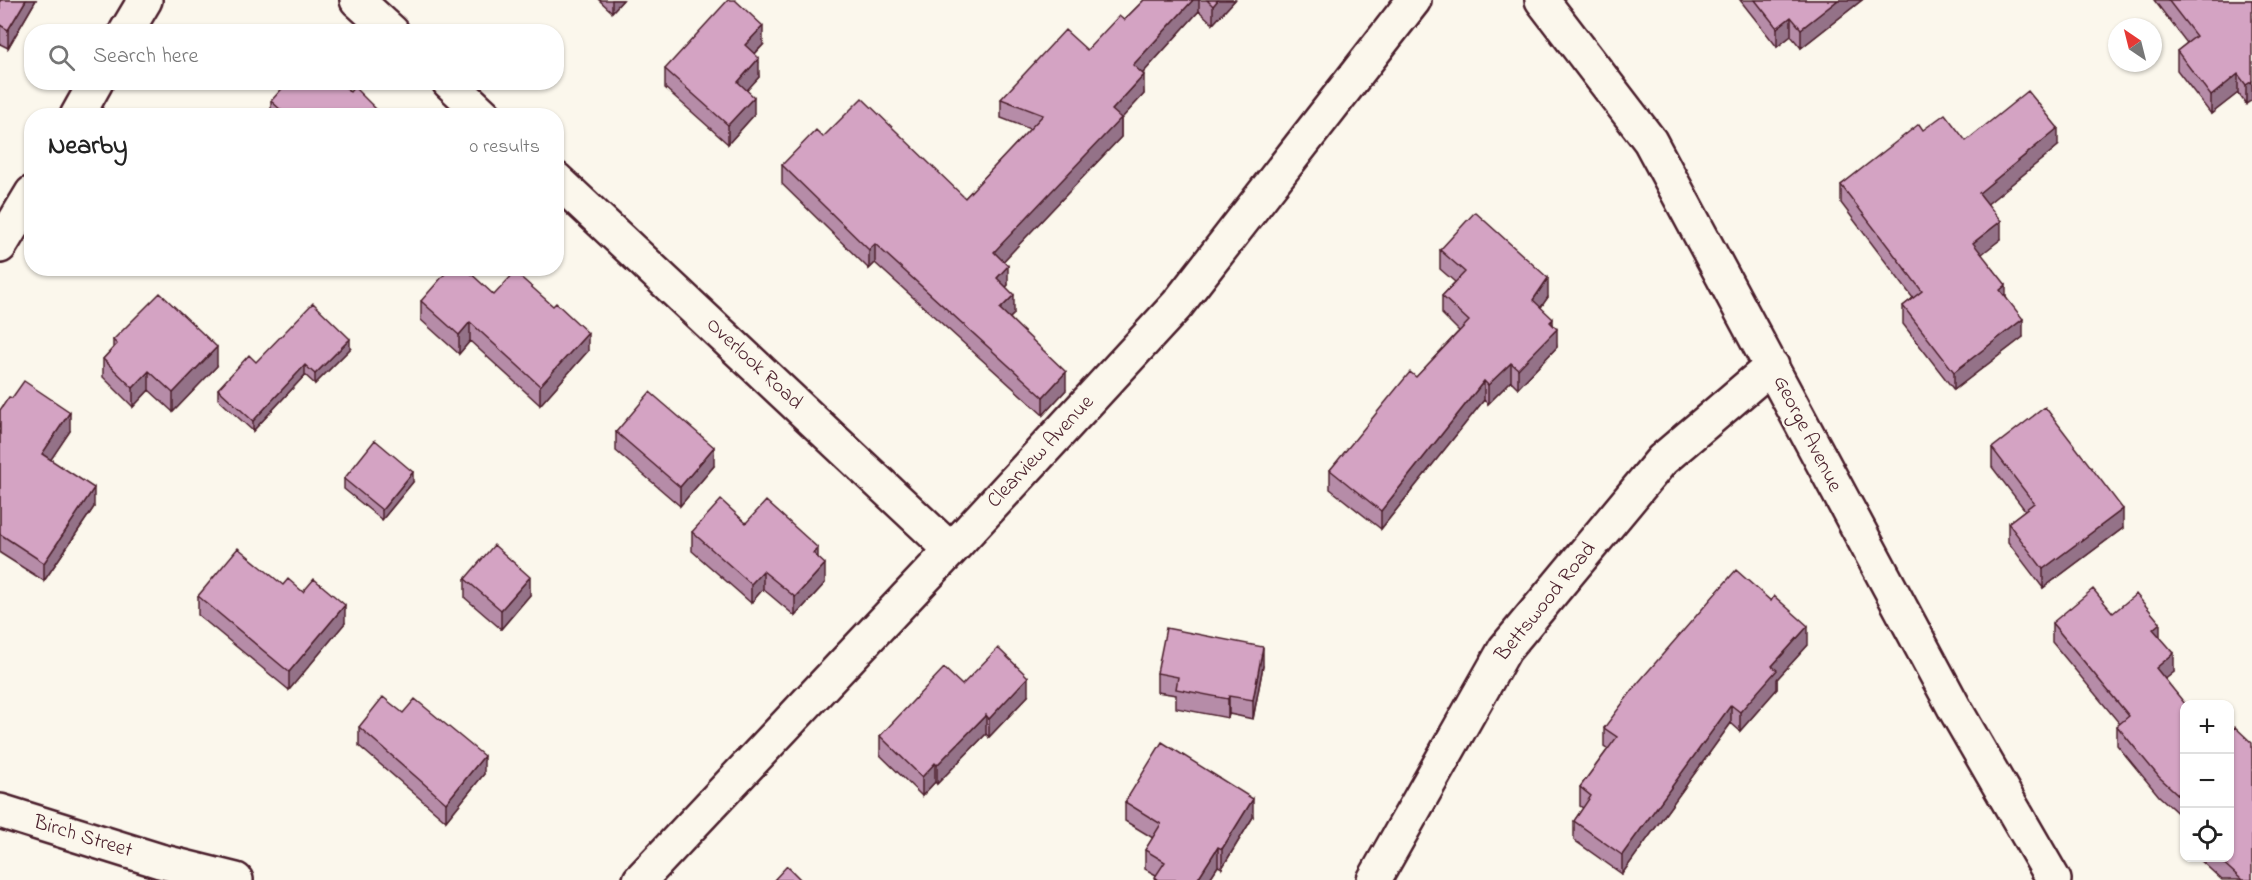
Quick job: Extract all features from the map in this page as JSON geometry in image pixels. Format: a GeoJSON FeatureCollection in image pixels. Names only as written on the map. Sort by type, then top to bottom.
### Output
{"type":"FeatureCollection","features":[{"type":"Feature","properties":{"kind":"street"},"geometry":{"type":"LineString","coordinates":[[131,24],[145,0]]}},
{"type":"Feature","properties":{"kind":"street"},"geometry":{"type":"LineString","coordinates":[[357,0],[383,24]]}},
{"type":"Feature","properties":{"kind":"street","name":"Clearview Avenue"},"geometry":{"type":"LineString","coordinates":[[640,880],[951,550],[1176,305],[1414,0]]}},
{"type":"Feature","properties":{"kind":"street","name":"George Avenue"},"geometry":{"type":"LineString","coordinates":[[1542,0],[1650,141],[1955,709],[2054,880]]}},
{"type":"Feature","properties":{"kind":"street"},"geometry":{"type":"LineString","coordinates":[[81,108],[92,90]]}},
{"type":"Feature","properties":{"kind":"street"},"geometry":{"type":"LineString","coordinates":[[457,90],[477,108]]}},
{"type":"Feature","properties":{"kind":"street","name":"Overlook Road"},"geometry":{"type":"LineString","coordinates":[[564,187],[951,550]]}},
{"type":"Feature","properties":{"kind":"street"},"geometry":{"type":"LineString","coordinates":[[0,246],[24,206]]}},
{"type":"Feature","properties":{"kind":"street","name":"Bettswood Road"},"geometry":{"type":"LineString","coordinates":[[1374,880],[1505,649],[1662,460],[1772,366]]}},
{"type":"Feature","properties":{"kind":"street","name":"Birch Street"},"geometry":{"type":"LineString","coordinates":[[0,811],[160,861],[236,880]]}},
{"type":"Feature","properties":{"kind":"building"},"geometry":{"type":"Polygon","coordinates":[[[0,0],[26,0],[8,30],[0,25],[0,0]]]}},
{"type":"Feature","properties":{"kind":"building"},"geometry":{"type":"Polygon","coordinates":[[[728,0],[735,0],[763,26],[745,45],[759,58],[738,82],[754,97],[728,125],[665,69],[728,0]]]}},
{"type":"Feature","properties":{"kind":"building"},"geometry":{"type":"Polygon","coordinates":[[[1144,0],[1193,0],[1133,65],[1144,75],[1112,110],[1121,118],[994,252],[1008,266],[997,278],[1014,295],[1000,309],[1066,372],[1043,397],[875,244],[869,250],[782,165],[816,130],[823,137],[862,98],[965,198],[1043,115],[1001,99],[1065,30],[1087,50],[1119,16],[1124,20],[1144,0]]]}},
{"type":"Feature","properties":{"kind":"building"},"geometry":{"type":"Polygon","coordinates":[[[1207,0],[1218,0],[1213,6],[1207,0]]]}},
{"type":"Feature","properties":{"kind":"building"},"geometry":{"type":"Polygon","coordinates":[[[1755,0],[1838,0],[1801,29],[1791,17],[1777,28],[1755,0]]]}},
{"type":"Feature","properties":{"kind":"building"},"geometry":{"type":"Polygon","coordinates":[[[2168,0],[2252,0],[2252,81],[2246,85],[2238,74],[2211,96],[2177,51],[2196,36],[2168,0]]]}},
{"type":"Feature","properties":{"kind":"building"},"geometry":{"type":"Polygon","coordinates":[[[281,90],[348,90],[350,92],[357,90],[375,108],[279,108],[271,101],[281,90]]]}},
{"type":"Feature","properties":{"kind":"building"},"geometry":{"type":"Polygon","coordinates":[[[2028,91],[2058,128],[1979,193],[2001,221],[1973,243],[2006,285],[2000,290],[2023,319],[1954,372],[1903,306],[1922,291],[1841,185],[1919,124],[1923,130],[1945,114],[1966,141],[2028,91]]]}},
{"type":"Feature","properties":{"kind":"building"},"geometry":{"type":"Polygon","coordinates":[[[1475,212],[1548,278],[1533,300],[1553,319],[1550,322],[1557,329],[1518,369],[1511,363],[1488,385],[1484,381],[1381,511],[1330,470],[1410,372],[1416,377],[1469,321],[1442,296],[1465,272],[1440,250],[1475,212]]]}},
{"type":"Feature","properties":{"kind":"building"},"geometry":{"type":"Polygon","coordinates":[[[443,276],[474,276],[494,295],[511,276],[519,276],[553,306],[556,303],[588,333],[540,386],[470,322],[459,335],[421,301],[443,276]]]}},
{"type":"Feature","properties":{"kind":"building"},"geometry":{"type":"Polygon","coordinates":[[[160,293],[217,347],[173,393],[149,371],[133,388],[103,359],[117,344],[113,340],[160,293]]]}},
{"type":"Feature","properties":{"kind":"building"},"geometry":{"type":"Polygon","coordinates":[[[313,303],[350,339],[315,374],[305,365],[253,421],[218,389],[249,355],[256,362],[313,303]]]}},
{"type":"Feature","properties":{"kind":"building"},"geometry":{"type":"Polygon","coordinates":[[[24,381],[70,412],[42,454],[94,488],[44,563],[0,534],[0,410],[24,381]]]}},
{"type":"Feature","properties":{"kind":"building"},"geometry":{"type":"Polygon","coordinates":[[[650,392],[714,447],[680,487],[616,432],[650,392]]]}},
{"type":"Feature","properties":{"kind":"building"},"geometry":{"type":"Polygon","coordinates":[[[2045,407],[2123,509],[2043,569],[2008,523],[2034,503],[1992,448],[2045,407]]]}},
{"type":"Feature","properties":{"kind":"building"},"geometry":{"type":"Polygon","coordinates":[[[375,440],[413,472],[382,510],[344,479],[375,440]]]}},
{"type":"Feature","properties":{"kind":"building"},"geometry":{"type":"Polygon","coordinates":[[[721,500],[746,523],[766,501],[818,548],[813,553],[825,564],[795,597],[763,571],[751,584],[692,532],[721,500]]]}},
{"type":"Feature","properties":{"kind":"building"},"geometry":{"type":"Polygon","coordinates":[[[494,545],[530,577],[501,610],[465,579],[494,545]]]}},
{"type":"Feature","properties":{"kind":"building"},"geometry":{"type":"Polygon","coordinates":[[[238,548],[283,585],[288,579],[303,592],[314,579],[345,605],[289,672],[198,596],[238,548]]]}},
{"type":"Feature","properties":{"kind":"building"},"geometry":{"type":"Polygon","coordinates":[[[1736,570],[1771,601],[1774,596],[1808,626],[1772,666],[1777,670],[1740,712],[1731,705],[1622,855],[1574,821],[1591,796],[1580,787],[1617,737],[1604,728],[1637,684],[1736,570]]]}},
{"type":"Feature","properties":{"kind":"building"},"geometry":{"type":"Polygon","coordinates":[[[2093,589],[2113,613],[2136,594],[2160,623],[2153,629],[2174,653],[2156,668],[2182,700],[2180,700],[2180,796],[2159,777],[2117,726],[2129,716],[2052,623],[2093,589]]]}},
{"type":"Feature","properties":{"kind":"building"},"geometry":{"type":"Polygon","coordinates":[[[1166,628],[1263,647],[1253,700],[1229,696],[1228,699],[1176,689],[1178,677],[1157,673],[1166,628]]]}},
{"type":"Feature","properties":{"kind":"building"},"geometry":{"type":"Polygon","coordinates":[[[998,648],[1028,677],[989,719],[986,715],[937,765],[935,763],[922,777],[880,736],[944,668],[962,685],[998,648]]]}},
{"type":"Feature","properties":{"kind":"building"},"geometry":{"type":"Polygon","coordinates":[[[383,697],[403,713],[415,699],[484,756],[446,803],[359,727],[383,697]]]}},
{"type":"Feature","properties":{"kind":"building"},"geometry":{"type":"Polygon","coordinates":[[[2234,728],[2252,743],[2252,880],[2242,880],[2222,862],[2234,862],[2234,728]]]}},
{"type":"Feature","properties":{"kind":"building"},"geometry":{"type":"Polygon","coordinates":[[[1162,742],[1253,799],[1222,849],[1218,847],[1197,880],[1159,880],[1155,877],[1165,862],[1145,850],[1161,824],[1125,802],[1162,742]]]}},
{"type":"Feature","properties":{"kind":"building"},"geometry":{"type":"Polygon","coordinates":[[[787,866],[801,880],[774,880],[787,866]]]}}]}
